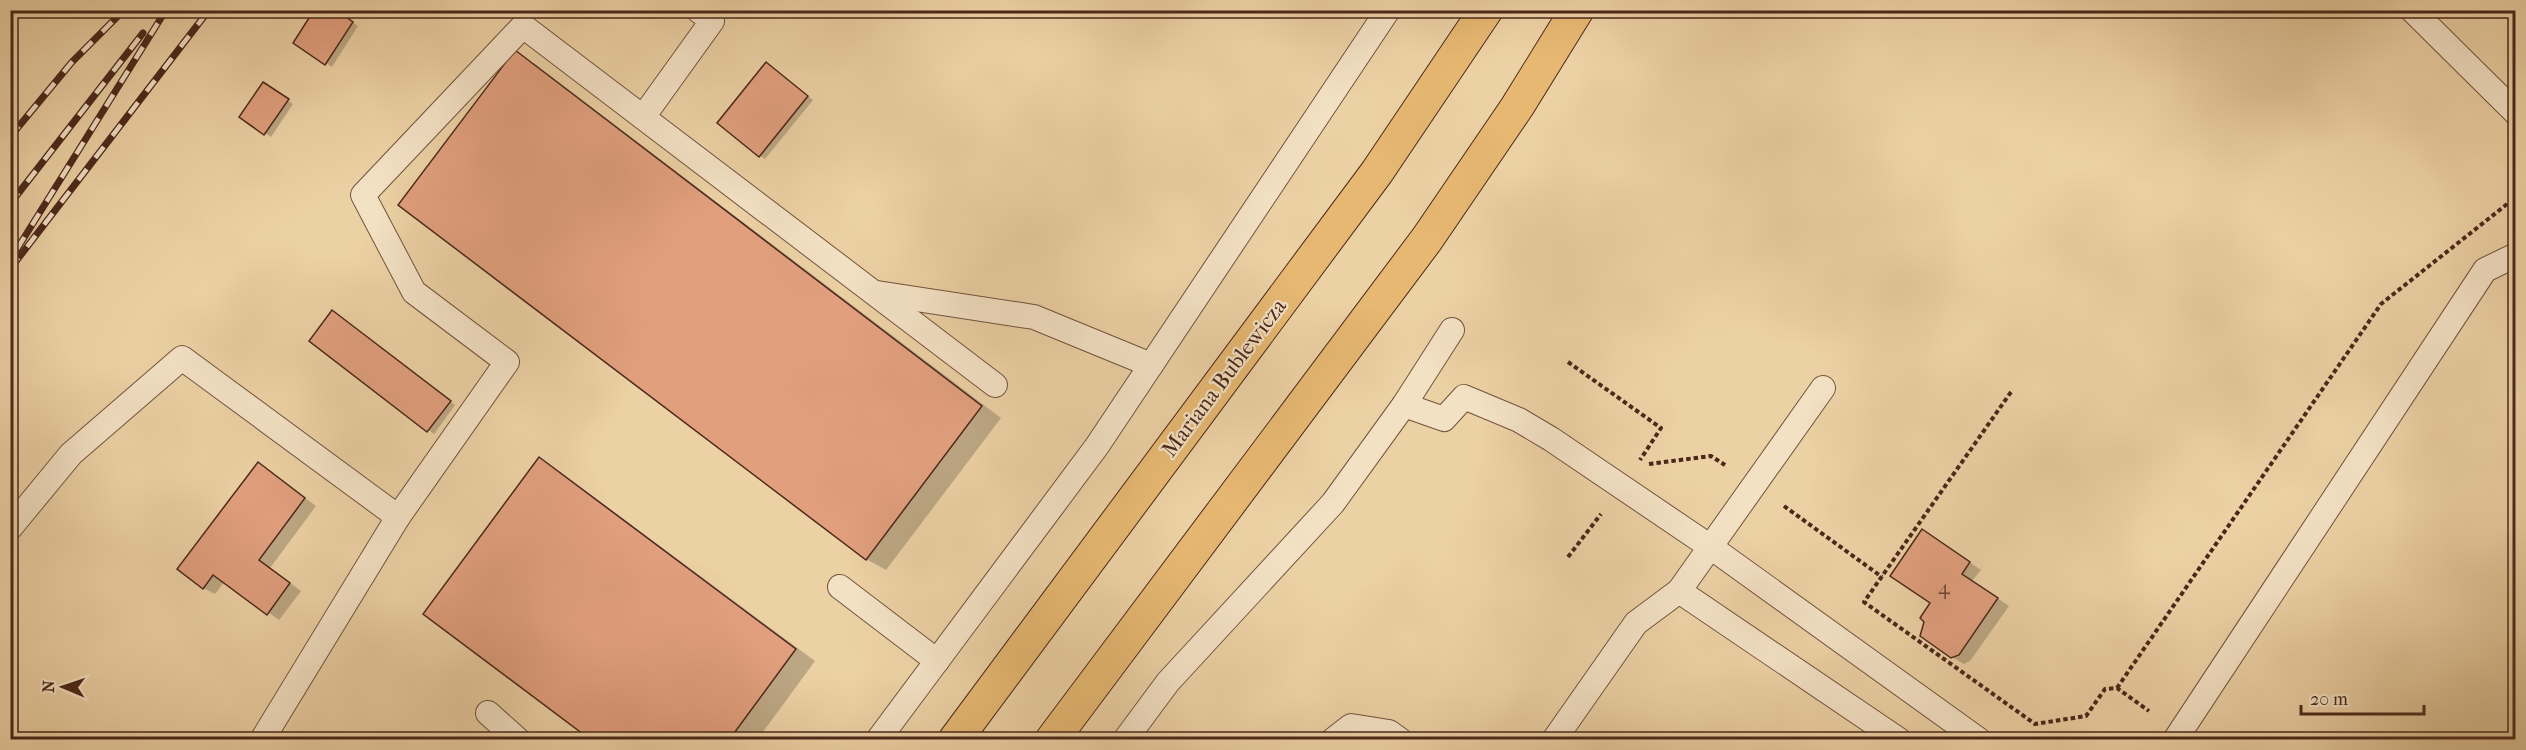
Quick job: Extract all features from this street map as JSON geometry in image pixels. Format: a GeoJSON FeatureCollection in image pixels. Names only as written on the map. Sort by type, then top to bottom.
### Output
{"type":"FeatureCollection","features":[{"type":"Feature","properties":{"kind":"main road","name":"Mariana Bublewicza"},"geometry":{"type":"LineString","coordinates":[[955,740],[1377,172],[1486,10]]}},
{"type":"Feature","properties":{"kind":"main road"},"geometry":{"type":"LineString","coordinates":[[1052,740],[1427,239],[1517,107],[1577,10]]}},
{"type":"Feature","properties":{"kind":"lane"},"geometry":{"type":"LineString","coordinates":[[643,117],[712,21],[698,10]]}},
{"type":"Feature","properties":{"kind":"lane"},"geometry":{"type":"LineString","coordinates":[[878,740],[1097,446],[1388,10]]}},
{"type":"Feature","properties":{"kind":"lane"},"geometry":{"type":"LineString","coordinates":[[2412,10],[2516,113]]}},
{"type":"Feature","properties":{"kind":"lane"},"geometry":{"type":"LineString","coordinates":[[262,740],[398,517],[507,362],[414,292],[363,195],[523,26],[995,385]]}},
{"type":"Feature","properties":{"kind":"lane"},"geometry":{"type":"LineString","coordinates":[[2175,740],[2485,270],[2516,255]]}},
{"type":"Feature","properties":{"kind":"lane"},"geometry":{"type":"LineString","coordinates":[[873,292],[1034,317],[1151,365]]}},
{"type":"Feature","properties":{"kind":"lane"},"geometry":{"type":"LineString","coordinates":[[1125,740],[1168,682],[1333,503],[1404,405],[1452,330]]}},
{"type":"Feature","properties":{"kind":"lane"},"geometry":{"type":"LineString","coordinates":[[10,528],[71,454],[182,358],[398,517]]}},
{"type":"Feature","properties":{"kind":"lane"},"geometry":{"type":"LineString","coordinates":[[1554,740],[1636,623],[1679,591],[1712,548],[1823,388]]}},
{"type":"Feature","properties":{"kind":"lane"},"geometry":{"type":"LineString","coordinates":[[1404,405],[1444,419],[1464,397],[1519,420],[1551,438],[1712,548],[1979,740]]}},
{"type":"Feature","properties":{"kind":"lane"},"geometry":{"type":"LineString","coordinates":[[840,587],[937,661]]}},
{"type":"Feature","properties":{"kind":"lane"},"geometry":{"type":"LineString","coordinates":[[1679,591],[1899,740]]}},
{"type":"Feature","properties":{"kind":"lane"},"geometry":{"type":"LineString","coordinates":[[488,713],[518,740]]}},
{"type":"Feature","properties":{"kind":"lane"},"geometry":{"type":"LineString","coordinates":[[1333,740],[1351,726],[1389,732],[1400,740]]}},
{"type":"Feature","properties":{"kind":"path"},"geometry":{"type":"LineString","coordinates":[[2117,688],[2381,304],[2516,197]]}},
{"type":"Feature","properties":{"kind":"path"},"geometry":{"type":"LineString","coordinates":[[1568,362],[1661,428],[1636,466],[1711,456],[1725,465]]}},
{"type":"Feature","properties":{"kind":"path"},"geometry":{"type":"LineString","coordinates":[[2011,392],[1864,602],[2035,724],[2085,716],[2105,689],[2117,688],[2149,711]]}},
{"type":"Feature","properties":{"kind":"path"},"geometry":{"type":"LineString","coordinates":[[1568,558],[1607,506]]}},
{"type":"Feature","properties":{"kind":"path"},"geometry":{"type":"LineString","coordinates":[[1784,506],[1882,577]]}},
{"type":"Feature","properties":{"kind":"building"},"geometry":{"type":"Polygon","coordinates":[[[314,10],[336,10],[353,22],[325,65],[293,43],[314,10]]]}},
{"type":"Feature","properties":{"kind":"building"},"geometry":{"type":"Polygon","coordinates":[[[515,50],[982,406],[866,560],[398,205],[515,50]]]}},
{"type":"Feature","properties":{"kind":"building"},"geometry":{"type":"Polygon","coordinates":[[[766,62],[808,96],[759,157],[717,123],[766,62]]]}},
{"type":"Feature","properties":{"kind":"building"},"geometry":{"type":"Polygon","coordinates":[[[263,82],[289,99],[264,135],[239,117],[263,82]]]}},
{"type":"Feature","properties":{"kind":"building"},"geometry":{"type":"Polygon","coordinates":[[[332,310],[451,401],[427,432],[309,341],[332,310]]]}},
{"type":"Feature","properties":{"kind":"building"},"geometry":{"type":"Polygon","coordinates":[[[539,457],[796,649],[729,740],[591,740],[423,614],[539,457]]]}},
{"type":"Feature","properties":{"kind":"building"},"geometry":{"type":"Polygon","coordinates":[[[258,462],[305,498],[259,560],[290,583],[267,615],[213,575],[203,589],[177,569],[258,462]]]}},
{"type":"Feature","properties":{"kind":"building"},"geometry":{"type":"Polygon","coordinates":[[[1922,529],[1970,562],[1962,574],[1998,598],[1959,655],[1951,658],[1920,636],[1924,622],[1920,618],[1930,603],[1890,576],[1922,529]]]}},
{"type":"Feature","properties":{"kind":"railway"},"geometry":{"type":"LineString","coordinates":[[10,137],[72,62],[124,10]]}},
{"type":"Feature","properties":{"kind":"railway"},"geometry":{"type":"LineString","coordinates":[[17,249],[166,10]]}},
{"type":"Feature","properties":{"kind":"railway"},"geometry":{"type":"LineString","coordinates":[[10,269],[209,10]]}},
{"type":"Feature","properties":{"kind":"railway"},"geometry":{"type":"LineString","coordinates":[[10,204],[143,33]]}}]}
